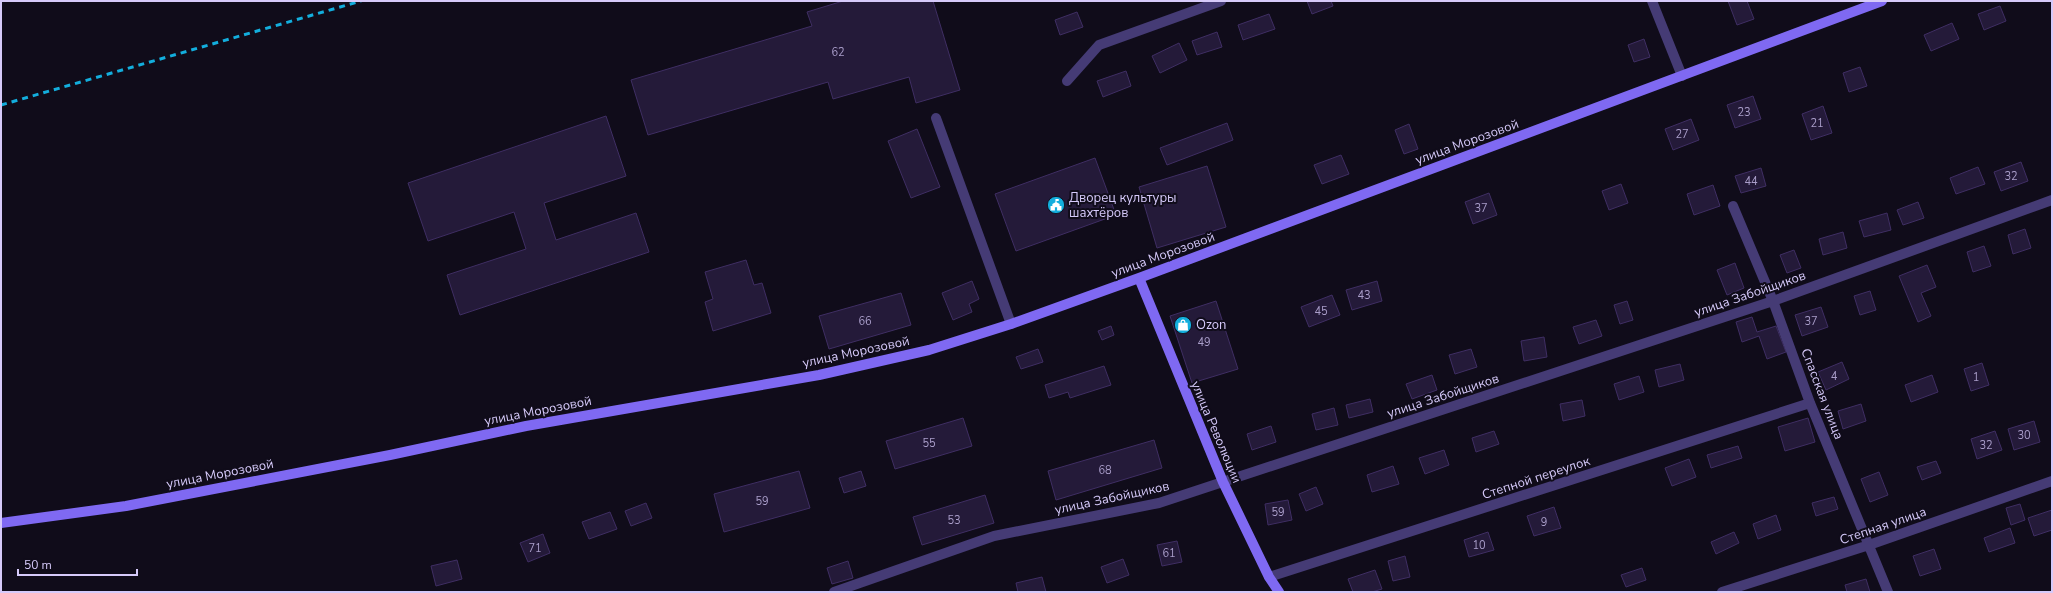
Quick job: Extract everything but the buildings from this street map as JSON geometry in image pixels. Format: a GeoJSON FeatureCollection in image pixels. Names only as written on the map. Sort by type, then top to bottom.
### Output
{"type":"FeatureCollection","features":[{"type":"Feature","properties":{"kind":"main road","name":"улица Морозовой"},"geometry":{"type":"LineString","coordinates":[[1,523],[126,506],[390,455],[526,426],[820,375],[929,350],[1011,324],[1139,278],[1882,1]]}},
{"type":"Feature","properties":{"kind":"main road","name":"улица Революции"},"geometry":{"type":"LineString","coordinates":[[1139,278],[1223,482],[1269,577],[1279,592]]}},
{"type":"Feature","properties":{"kind":"street"},"geometry":{"type":"LineString","coordinates":[[1067,81],[1100,45],[1221,1]]}},
{"type":"Feature","properties":{"kind":"street"},"geometry":{"type":"LineString","coordinates":[[1652,1],[1682,76]]}},
{"type":"Feature","properties":{"kind":"street"},"geometry":{"type":"LineString","coordinates":[[936,118],[1011,324]]}},
{"type":"Feature","properties":{"kind":"street","name":"улица Забойщиков"},"geometry":{"type":"LineString","coordinates":[[834,592],[994,536],[1159,503],[1773,301],[2052,200]]}},
{"type":"Feature","properties":{"kind":"street","name":"Спасская улица"},"geometry":{"type":"LineString","coordinates":[[1733,206],[1773,301],[1810,403],[1888,592]]}},
{"type":"Feature","properties":{"kind":"street","name":"Степной переулок"},"geometry":{"type":"LineString","coordinates":[[1269,577],[1810,403]]}},
{"type":"Feature","properties":{"kind":"street","name":"Степная улица"},"geometry":{"type":"LineString","coordinates":[[1722,592],[1869,545],[2052,481]]}},
{"type":"Feature","properties":{"kind":"railway"},"geometry":{"type":"LineString","coordinates":[[1,105],[361,1]]}},
{"type":"Feature","properties":{"kind":"place","name":"Дворец культуры шахтёров"},"geometry":{"type":"Point","coordinates":[1056,205]}},
{"type":"Feature","properties":{"kind":"place","name":"Ozon"},"geometry":{"type":"Point","coordinates":[1183,325]}}]}
